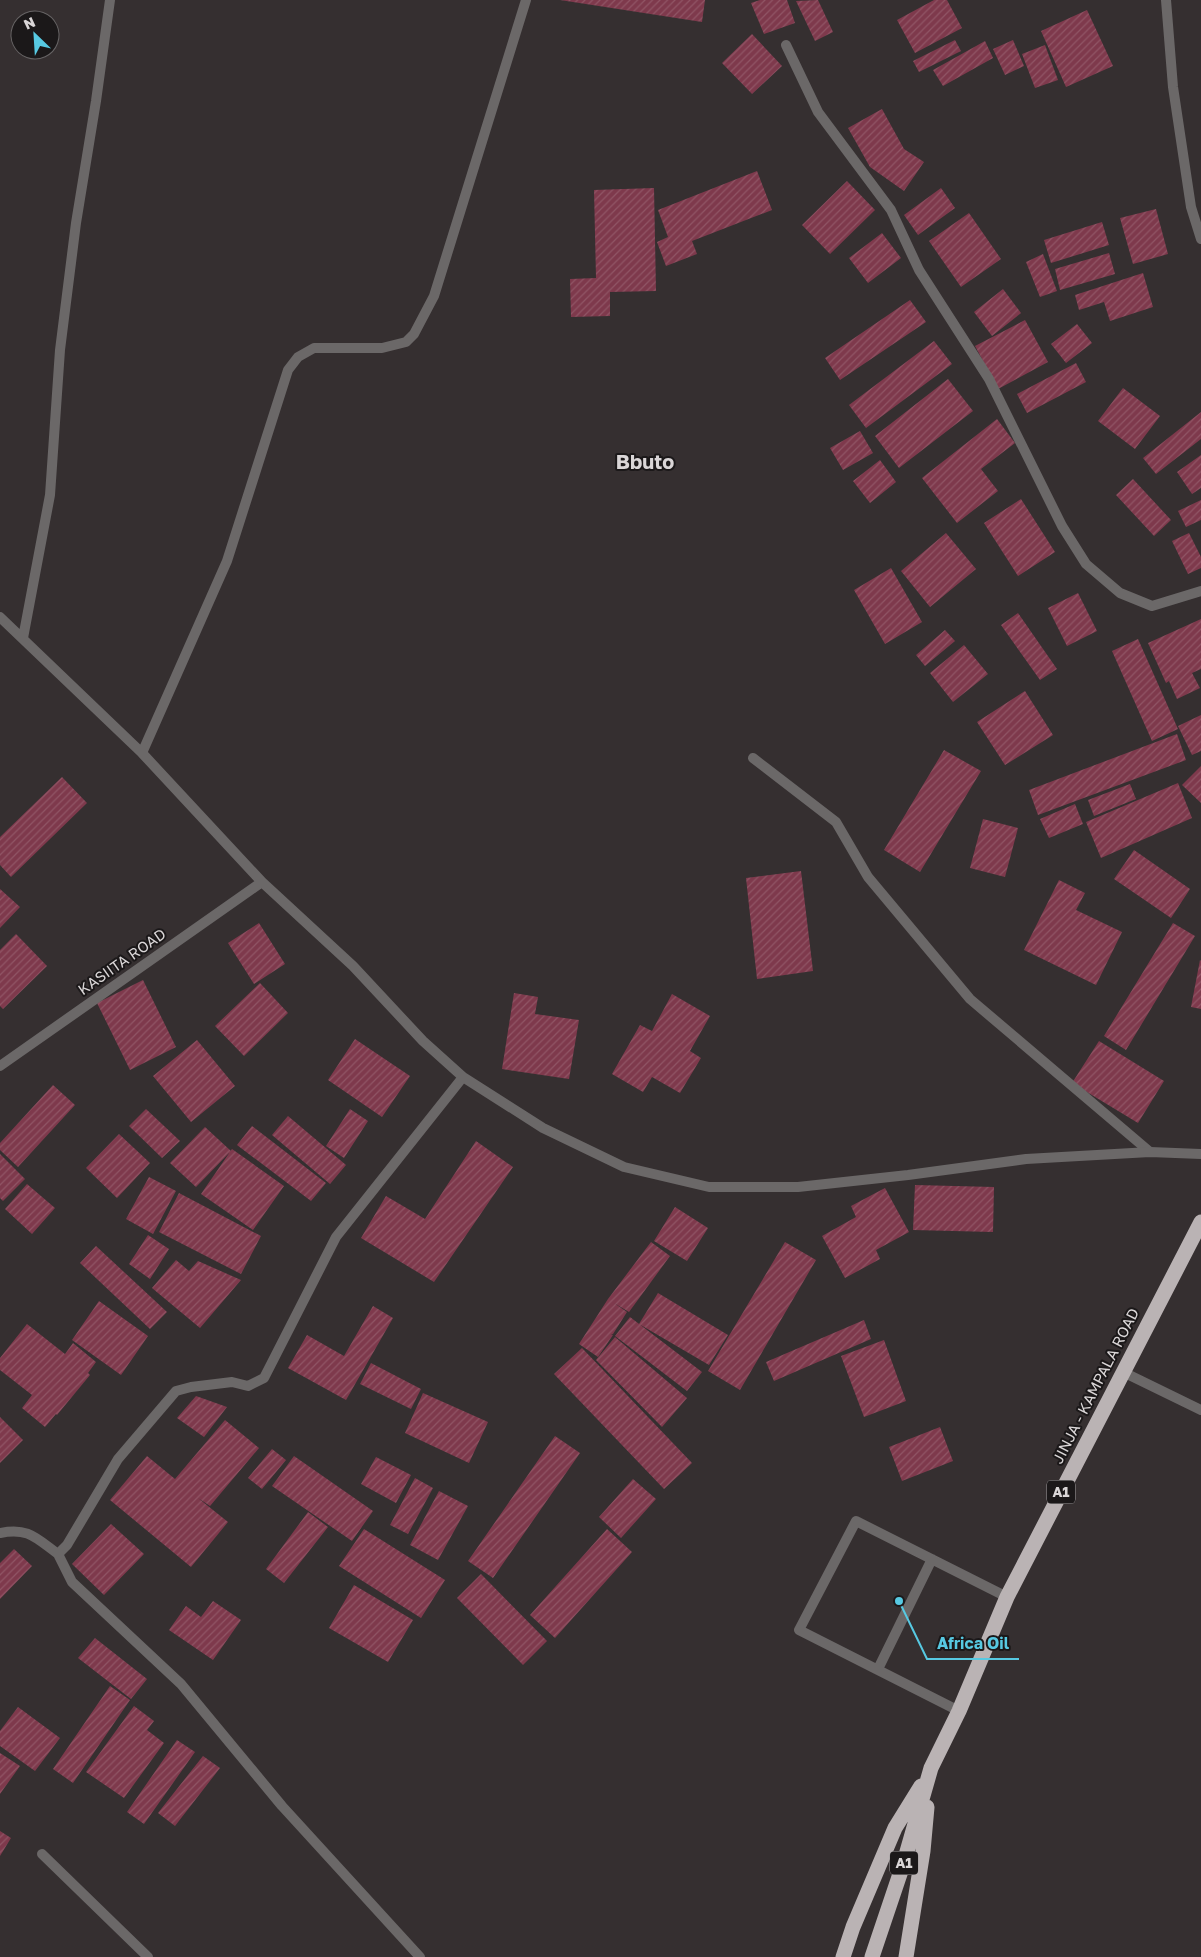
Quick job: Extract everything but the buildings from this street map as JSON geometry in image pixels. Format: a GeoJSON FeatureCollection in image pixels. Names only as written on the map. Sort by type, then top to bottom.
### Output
{"type":"FeatureCollection","features":[{"type":"Feature","properties":{"kind":"highway","name":"JINJA - KAMPALA ROAD"},"geometry":{"type":"LineString","coordinates":[[872,1957],[904,1862],[931,1768],[959,1711],[1008,1597],[1201,1222]]}},
{"type":"Feature","properties":{"kind":"highway"},"geometry":{"type":"LineString","coordinates":[[843,1957],[853,1927],[895,1828],[931,1768]]}},
{"type":"Feature","properties":{"kind":"highway"},"geometry":{"type":"LineString","coordinates":[[906,1957],[922,1852],[931,1768]]}},
{"type":"Feature","properties":{"kind":"street"},"geometry":{"type":"LineString","coordinates":[[23,638],[50,495],[60,350],[76,223],[110,0]]}},
{"type":"Feature","properties":{"kind":"street"},"geometry":{"type":"LineString","coordinates":[[142,753],[227,561],[288,370],[298,357],[314,348],[382,348],[406,342],[414,334],[422,321],[434,296],[526,0]]}},
{"type":"Feature","properties":{"kind":"street"},"geometry":{"type":"LineString","coordinates":[[1166,0],[1173,87],[1191,208],[1201,239]]}},
{"type":"Feature","properties":{"kind":"street"},"geometry":{"type":"LineString","coordinates":[[786,45],[818,112],[891,210],[919,270],[989,379],[1062,526],[1086,564],[1120,593],[1152,606],[1201,591]]}},
{"type":"Feature","properties":{"kind":"street"},"geometry":{"type":"LineString","coordinates":[[0,617],[142,753],[262,882],[353,966],[423,1040],[463,1078],[543,1128],[624,1167],[709,1187],[798,1187],[1026,1159],[1150,1152],[1201,1154]]}},
{"type":"Feature","properties":{"kind":"street"},"geometry":{"type":"LineString","coordinates":[[753,758],[836,822],[868,878],[970,999],[1150,1152]]}},
{"type":"Feature","properties":{"kind":"street","name":"KASIITA ROAD"},"geometry":{"type":"LineString","coordinates":[[0,1066],[262,882]]}},
{"type":"Feature","properties":{"kind":"street"},"geometry":{"type":"LineString","coordinates":[[58,1554],[67,1545],[118,1458],[176,1391],[191,1387],[232,1382],[248,1386],[264,1378],[336,1238],[463,1078]]}},
{"type":"Feature","properties":{"kind":"street"},"geometry":{"type":"LineString","coordinates":[[1123,1372],[1201,1410]]}},
{"type":"Feature","properties":{"kind":"street"},"geometry":{"type":"LineString","coordinates":[[959,1711],[800,1630],[856,1521],[1008,1597]]}},
{"type":"Feature","properties":{"kind":"street"},"geometry":{"type":"LineString","coordinates":[[0,1533],[15,1530],[30,1534],[58,1554],[72,1582],[181,1684],[282,1806],[420,1957]]}},
{"type":"Feature","properties":{"kind":"street"},"geometry":{"type":"LineString","coordinates":[[878,1669],[932,1559]]}},
{"type":"Feature","properties":{"kind":"street"},"geometry":{"type":"LineString","coordinates":[[42,1854],[148,1957]]}},
{"type":"Feature","properties":{"kind":"place","name":"Africa Oil"},"geometry":{"type":"Point","coordinates":[899,1601]}},
{"type":"Feature","properties":{"kind":"district","name":"Bbuto"},"geometry":{"type":"Point","coordinates":[645,462]}}]}
